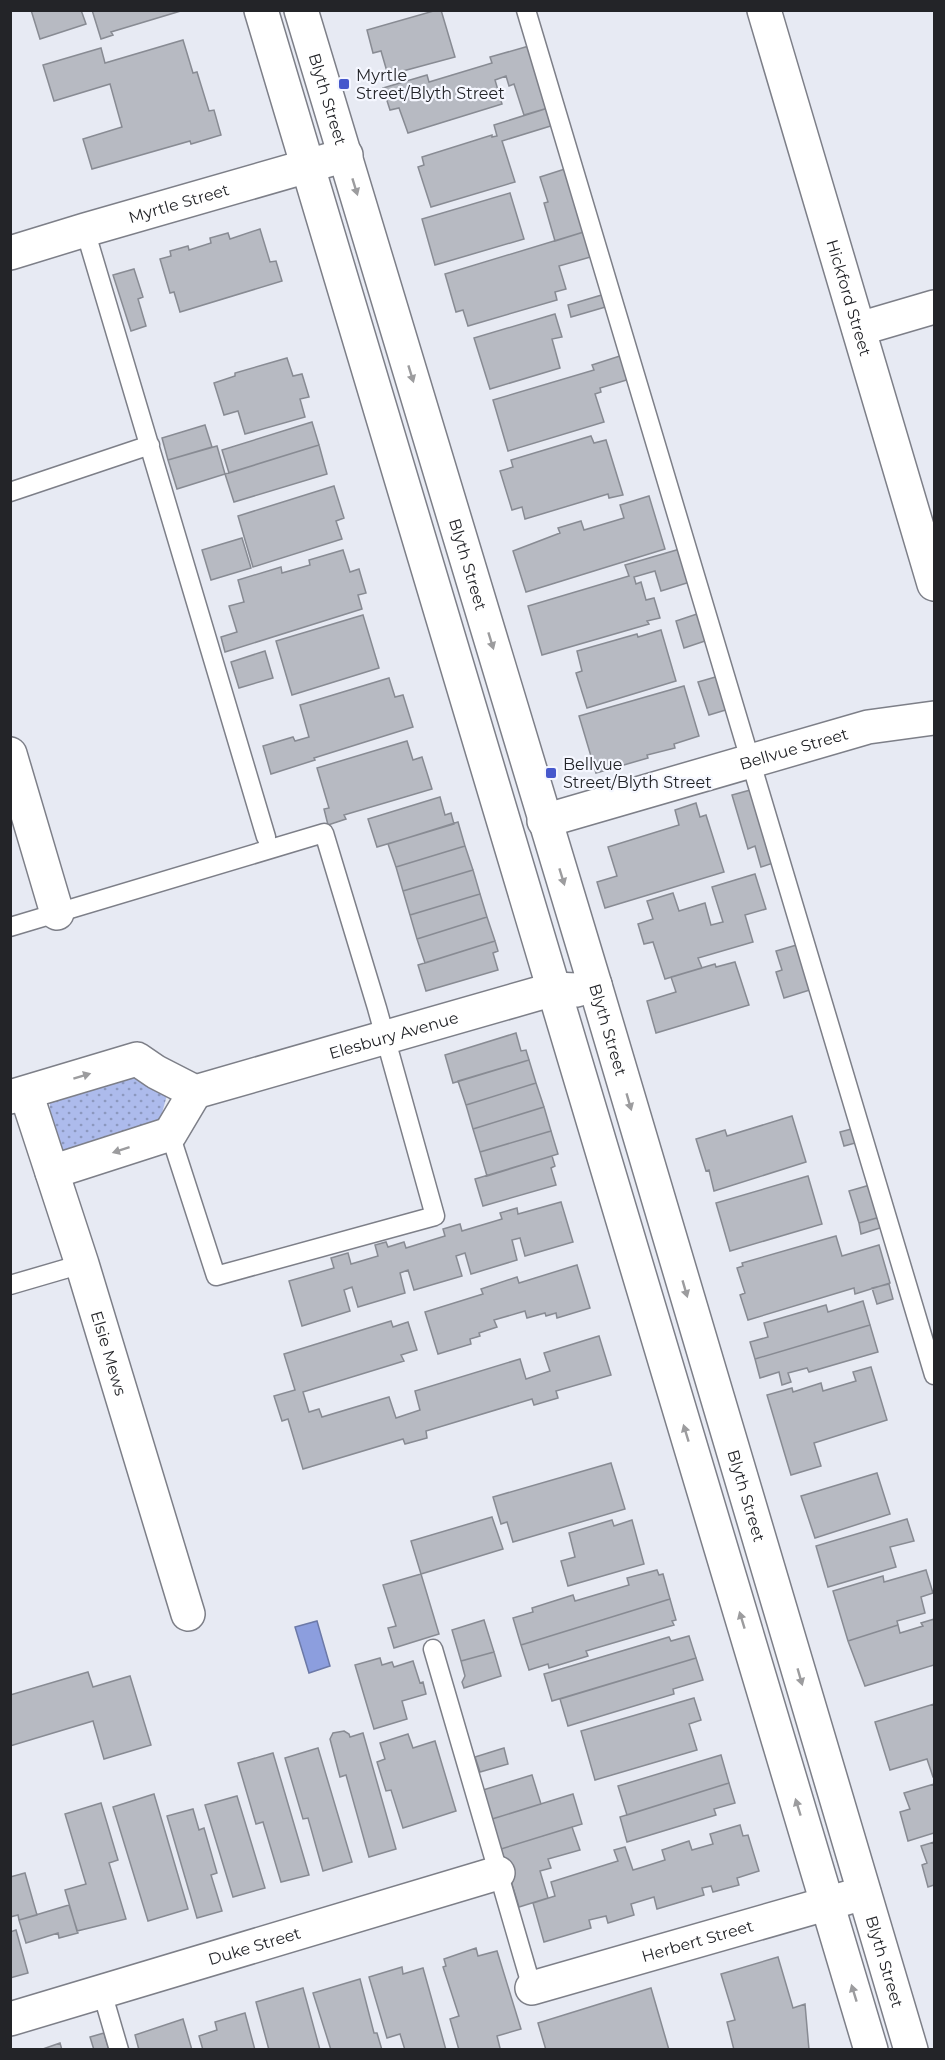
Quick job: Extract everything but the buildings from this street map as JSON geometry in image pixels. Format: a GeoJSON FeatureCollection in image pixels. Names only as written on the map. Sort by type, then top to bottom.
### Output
{"type":"FeatureCollection","features":[{"type":"Feature","properties":{"kind":"street"},"geometry":{"type":"LineString","coordinates":[[261,10],[871,2049]]}},
{"type":"Feature","properties":{"kind":"street","name":"Blyth Street"},"geometry":{"type":"LineString","coordinates":[[301,10],[595,985],[911,2049]]}},
{"type":"Feature","properties":{"kind":"street","name":"Hickford Street"},"geometry":{"type":"LineString","coordinates":[[764,10],[934,584]]}},
{"type":"Feature","properties":{"kind":"street","name":"Myrtle Street"},"geometry":{"type":"LineString","coordinates":[[10,253],[346,155]]}},
{"type":"Feature","properties":{"kind":"street"},"geometry":{"type":"LineString","coordinates":[[859,329],[934,307]]}},
{"type":"Feature","properties":{"kind":"street","name":"Bellvue Street"},"geometry":{"type":"LineString","coordinates":[[868,727],[934,696]]}},
{"type":"Feature","properties":{"kind":"street","name":"Bellvue Street"},"geometry":{"type":"LineString","coordinates":[[544,821],[868,727],[934,718]]}},
{"type":"Feature","properties":{"kind":"street"},"geometry":{"type":"LineString","coordinates":[[10,754],[57,914]]}},
{"type":"Feature","properties":{"kind":"street","name":"Elesbury Avenue"},"geometry":{"type":"LineString","coordinates":[[195,1092],[554,989],[576,990],[595,985]]}},
{"type":"Feature","properties":{"kind":"street"},"geometry":{"type":"LineString","coordinates":[[18,1095],[137,1059],[156,1072],[195,1092],[170,1134],[52,1172]]}},
{"type":"Feature","properties":{"kind":"street","name":"Elsie Mews"},"geometry":{"type":"LineString","coordinates":[[18,1095],[52,1172],[188,1614]]}},
{"type":"Feature","properties":{"kind":"street","name":"Duke Street"},"geometry":{"type":"LineString","coordinates":[[10,2019],[498,1873]]}},
{"type":"Feature","properties":{"kind":"street","name":"Herbert Street"},"geometry":{"type":"LineString","coordinates":[[532,1988],[864,1893]]}},
{"type":"Feature","properties":{"kind":"lane"},"geometry":{"type":"LineString","coordinates":[[526,10],[934,1375]]}},
{"type":"Feature","properties":{"kind":"lane"},"geometry":{"type":"LineString","coordinates":[[86,230],[268,842]]}},
{"type":"Feature","properties":{"kind":"lane"},"geometry":{"type":"LineString","coordinates":[[10,492],[150,446]]}},
{"type":"Feature","properties":{"kind":"lane"},"geometry":{"type":"LineString","coordinates":[[10,927],[57,914],[268,842],[324,833],[386,1038],[435,1216],[216,1276],[170,1134]]}},
{"type":"Feature","properties":{"kind":"lane"},"geometry":{"type":"LineString","coordinates":[[10,1286],[82,1264]]}},
{"type":"Feature","properties":{"kind":"lane"},"geometry":{"type":"LineString","coordinates":[[433,1649],[532,1988]]}},
{"type":"Feature","properties":{"kind":"lane"},"geometry":{"type":"LineString","coordinates":[[102,1992],[119,2049]]}},
{"type":"Feature","properties":{"kind":"shaded area"},"geometry":{"type":"Polygon","coordinates":[[[123,1070],[167,1095],[159,1124],[59,1154],[48,1124],[51,1094],[123,1070]]]}},
{"type":"Feature","properties":{"kind":"shaded area"},"geometry":{"type":"Polygon","coordinates":[[[317,1621],[330,1666],[309,1673],[295,1627],[317,1621]]]}},
{"type":"Feature","properties":{"kind":"place","name":"Myrtle Street/Blyth Street"},"geometry":{"type":"Point","coordinates":[344,84]}},
{"type":"Feature","properties":{"kind":"place","name":"Bellvue Street/Blyth Street"},"geometry":{"type":"Point","coordinates":[551,773]}}]}
